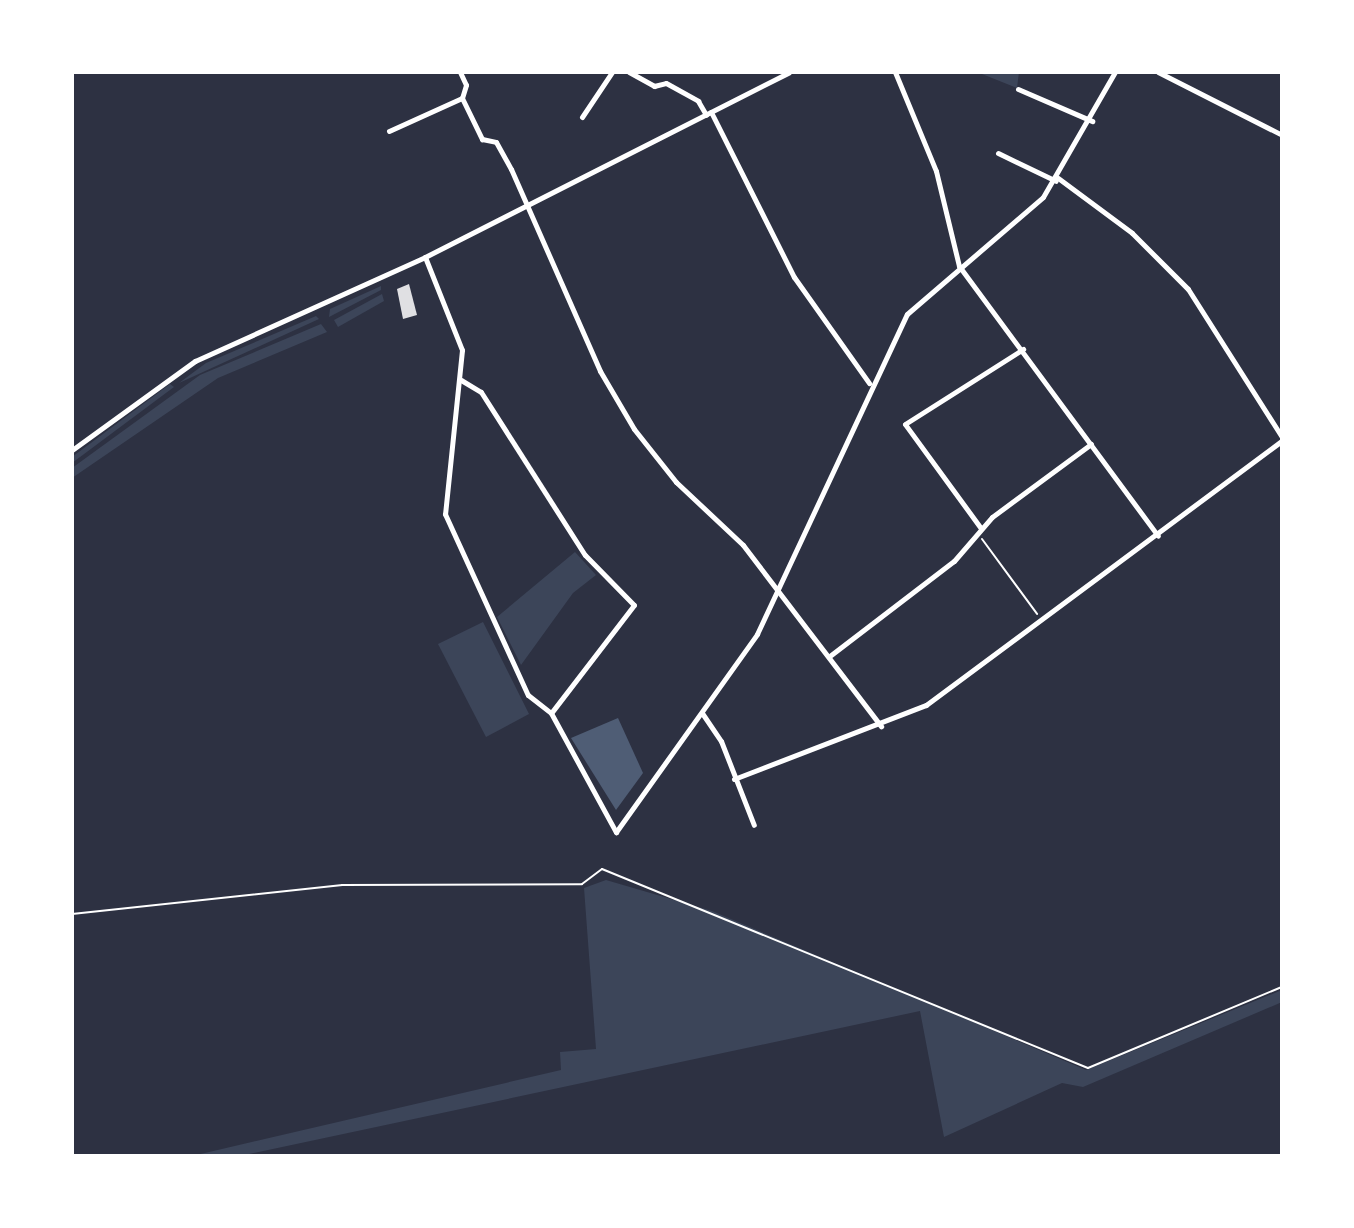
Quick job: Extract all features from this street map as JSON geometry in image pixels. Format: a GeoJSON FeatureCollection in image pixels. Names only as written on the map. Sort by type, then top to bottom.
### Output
{"type":"FeatureCollection","features":[{"type":"Feature","properties":{"kind":"street"},"geometry":{"type":"LineString","coordinates":[[460,72],[462,98],[482,139],[496,142],[522,206],[634,429],[779,589],[881,726]]}},
{"type":"Feature","properties":{"kind":"street"},"geometry":{"type":"LineString","coordinates":[[582,117],[612,72]]}},
{"type":"Feature","properties":{"kind":"street"},"geometry":{"type":"LineString","coordinates":[[629,72],[654,86],[666,83],[698,101],[708,113],[794,277],[869,383]]}},
{"type":"Feature","properties":{"kind":"street"},"geometry":{"type":"LineString","coordinates":[[72,450],[195,361],[425,257],[789,72]]}},
{"type":"Feature","properties":{"kind":"street"},"geometry":{"type":"LineString","coordinates":[[895,72],[936,171],[959,266],[1158,536]]}},
{"type":"Feature","properties":{"kind":"street"},"geometry":{"type":"LineString","coordinates":[[425,257],[462,350],[445,514],[528,695],[551,713],[616,832],[757,634],[869,383],[919,296],[959,266],[1057,180],[1092,121],[1115,72]]}},
{"type":"Feature","properties":{"kind":"street"},"geometry":{"type":"LineString","coordinates":[[1158,72],[1282,135]]}},
{"type":"Feature","properties":{"kind":"street"},"geometry":{"type":"LineString","coordinates":[[1018,89],[1092,121]]}},
{"type":"Feature","properties":{"kind":"street"},"geometry":{"type":"LineString","coordinates":[[389,131],[462,98]]}},
{"type":"Feature","properties":{"kind":"street"},"geometry":{"type":"LineString","coordinates":[[734,779],[881,726],[926,705],[1158,536],[1282,439],[1192,293],[1132,233],[1057,180],[998,153]]}},
{"type":"Feature","properties":{"kind":"street"},"geometry":{"type":"LineString","coordinates":[[978,530],[905,424],[1023,349]]}},
{"type":"Feature","properties":{"kind":"street"},"geometry":{"type":"LineString","coordinates":[[461,380],[481,392],[585,555],[634,605],[551,713]]}},
{"type":"Feature","properties":{"kind":"street"},"geometry":{"type":"LineString","coordinates":[[831,655],[954,561],[978,530],[1091,444]]}},
{"type":"Feature","properties":{"kind":"street"},"geometry":{"type":"LineString","coordinates":[[702,713],[754,825]]}},
{"type":"Feature","properties":{"kind":"path"},"geometry":{"type":"LineString","coordinates":[[978,530],[1042,620]]}},
{"type":"Feature","properties":{"kind":"path"},"geometry":{"type":"LineString","coordinates":[[72,914],[342,885],[582,884],[602,869],[1088,1068],[1282,987]]}},
{"type":"Feature","properties":{"kind":"shaded area"},"geometry":{"type":"Polygon","coordinates":[[[977,72],[1019,72],[1017,88],[977,72]]]}},
{"type":"Feature","properties":{"kind":"shaded area"},"geometry":{"type":"Polygon","coordinates":[[[381,286],[381,290],[329,317],[330,309],[381,286]]]}},
{"type":"Feature","properties":{"kind":"shaded area"},"geometry":{"type":"Polygon","coordinates":[[[382,294],[384,301],[338,327],[334,320],[382,294]]]}},
{"type":"Feature","properties":{"kind":"shaded area"},"geometry":{"type":"Polygon","coordinates":[[[316,316],[319,319],[179,383],[206,363],[316,316]]]}},
{"type":"Feature","properties":{"kind":"shaded area"},"geometry":{"type":"Polygon","coordinates":[[[321,324],[327,332],[218,378],[72,478],[72,468],[200,375],[321,324]]]}},
{"type":"Feature","properties":{"kind":"shaded area"},"geometry":{"type":"Polygon","coordinates":[[[170,384],[174,387],[72,463],[72,457],[170,384]]]}},
{"type":"Feature","properties":{"kind":"shaded area"},"geometry":{"type":"Polygon","coordinates":[[[575,552],[596,575],[573,593],[521,665],[497,617],[575,552]]]}},
{"type":"Feature","properties":{"kind":"shaded area"},"geometry":{"type":"Polygon","coordinates":[[[483,622],[529,714],[486,737],[438,644],[483,622]]]}},
{"type":"Feature","properties":{"kind":"shaded area"},"geometry":{"type":"Polygon","coordinates":[[[618,718],[643,773],[616,810],[571,738],[618,718]]]}},
{"type":"Feature","properties":{"kind":"shaded area"},"geometry":{"type":"Polygon","coordinates":[[[606,880],[712,911],[1086,1070],[1282,990],[1282,1002],[1083,1087],[1062,1083],[944,1137],[920,1011],[240,1156],[192,1156],[561,1070],[560,1052],[596,1049],[584,888],[606,880]]]}},
{"type":"Feature","properties":{"kind":"building"},"geometry":{"type":"Polygon","coordinates":[[[409,284],[417,315],[403,319],[397,289],[409,284]]]}}]}
